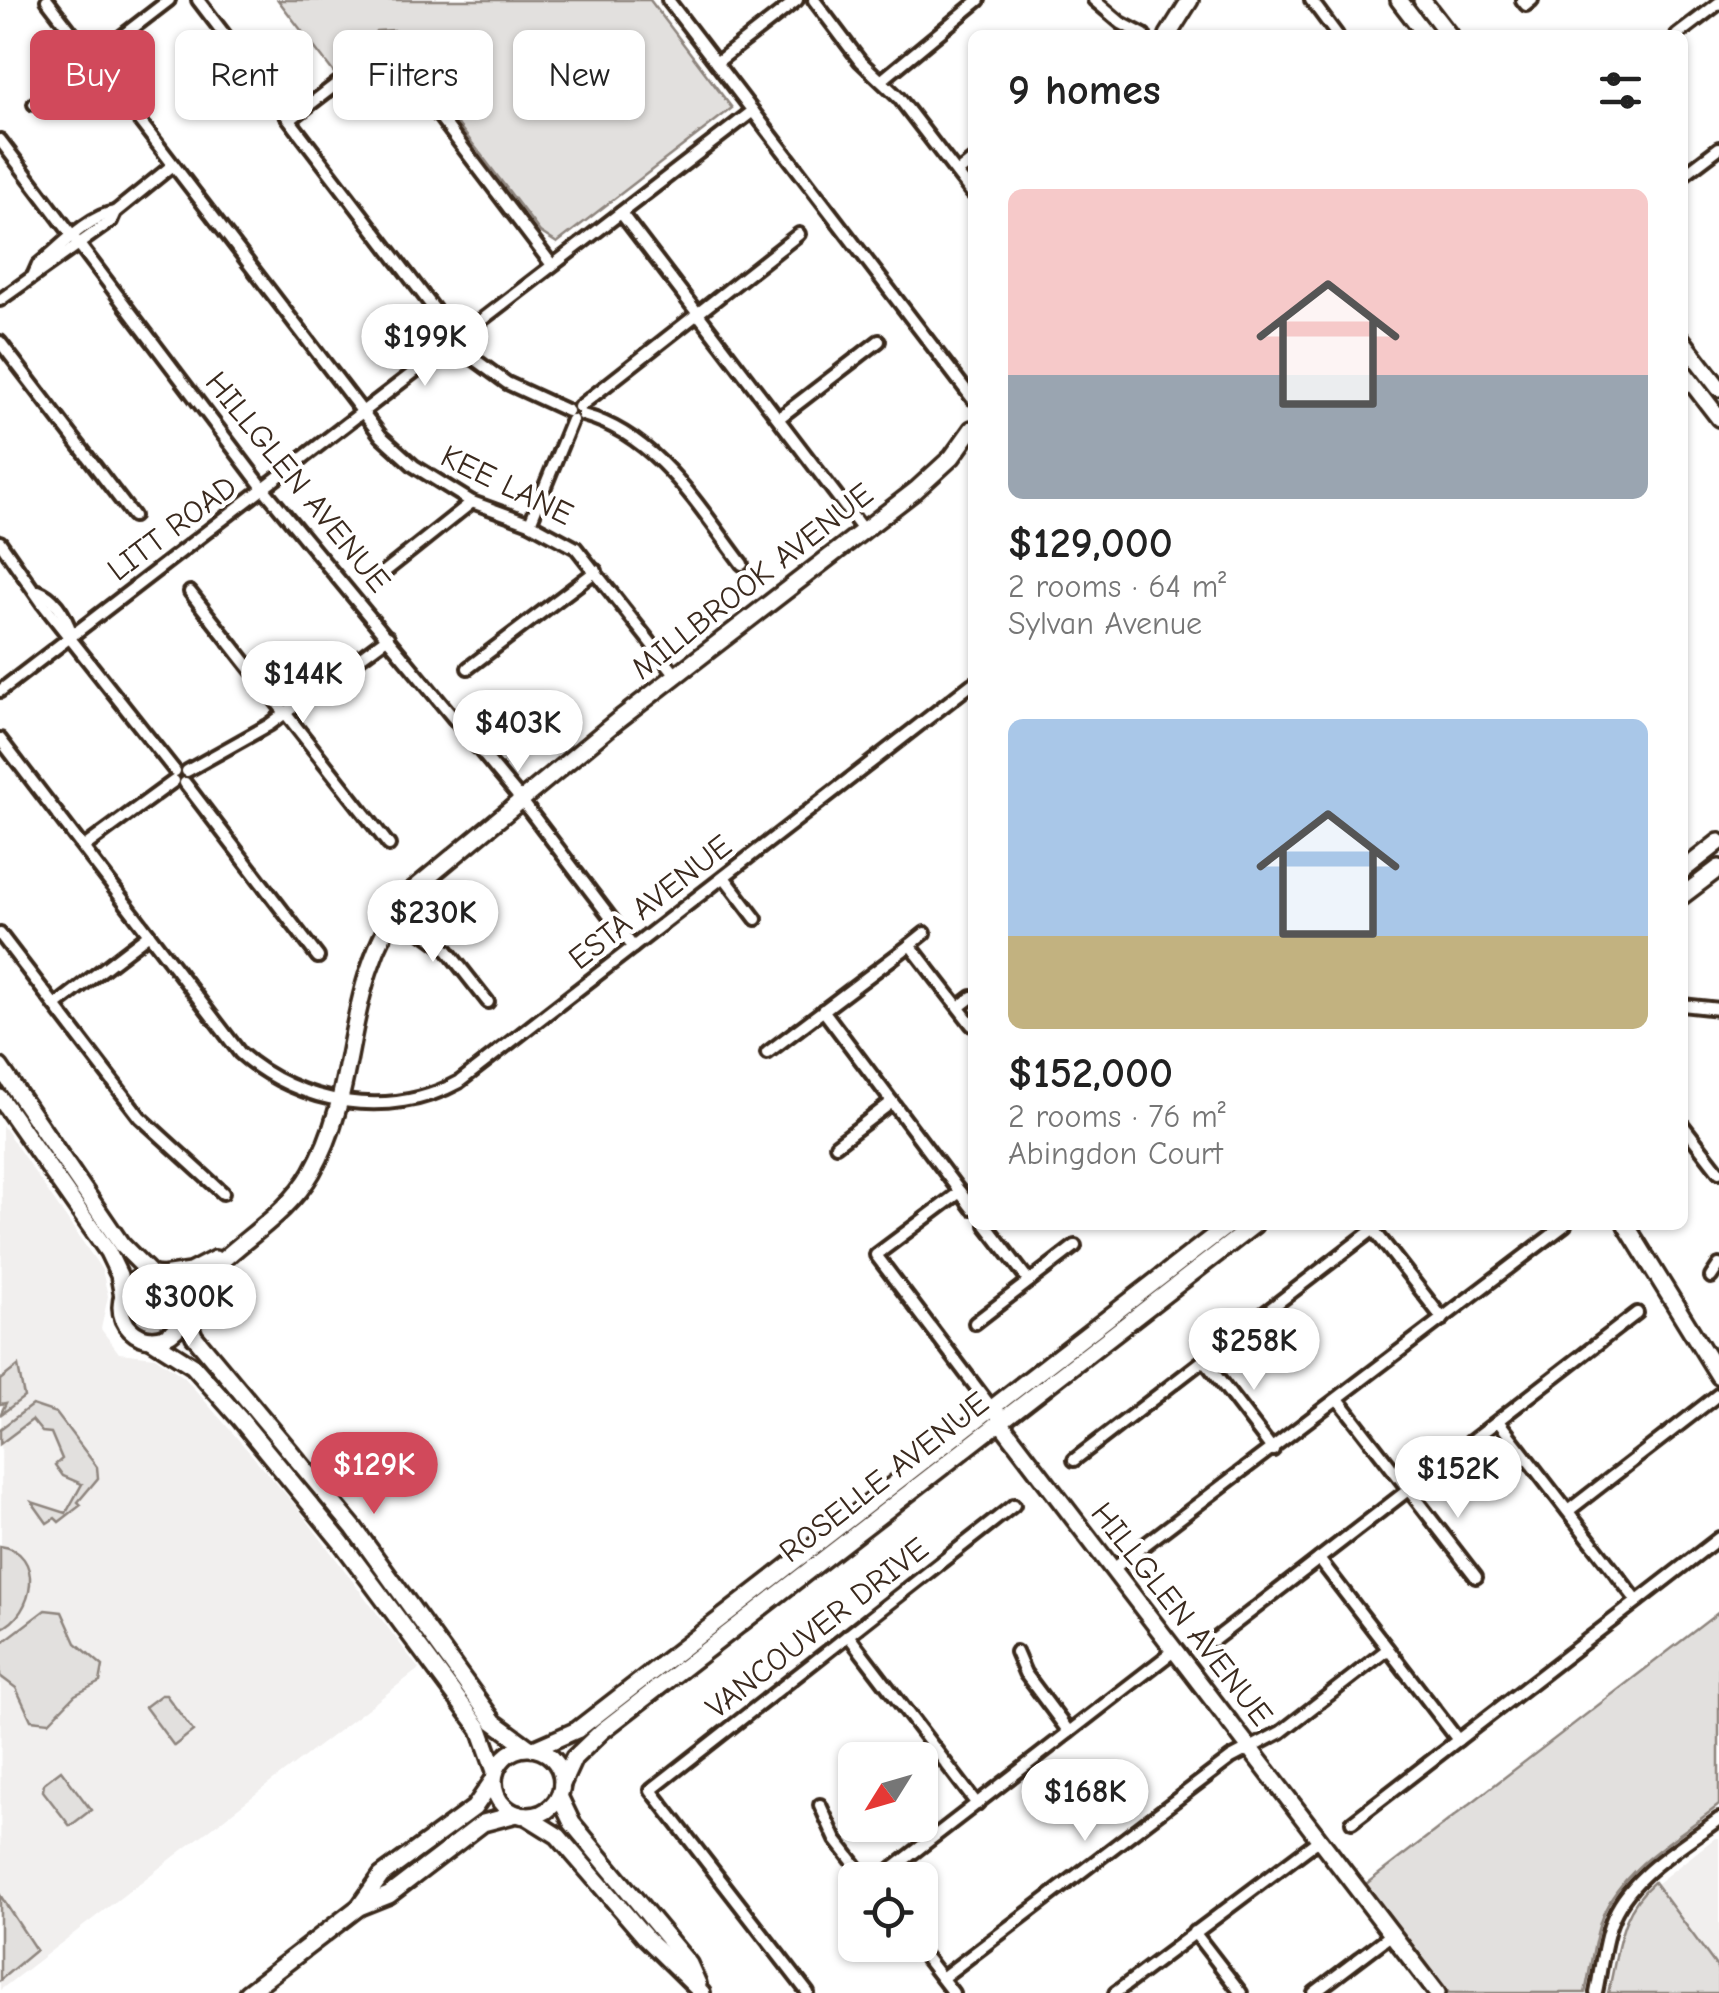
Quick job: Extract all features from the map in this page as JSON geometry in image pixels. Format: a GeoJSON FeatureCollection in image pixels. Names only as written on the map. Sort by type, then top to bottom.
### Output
{"type":"FeatureCollection","features":[{"type":"Feature","properties":{"kind":"main road"},"geometry":{"type":"LineString","coordinates":[[1171,30],[1190,0]]}},
{"type":"Feature","properties":{"kind":"main road"},"geometry":{"type":"LineString","coordinates":[[1399,0],[1422,30]]}},
{"type":"Feature","properties":{"kind":"main road"},"geometry":{"type":"LineString","coordinates":[[1422,0],[1445,30]]}},
{"type":"Feature","properties":{"kind":"main road"},"geometry":{"type":"LineString","coordinates":[[1688,348],[1719,388]]}},
{"type":"Feature","properties":{"kind":"main road"},"geometry":{"type":"LineString","coordinates":[[1688,377],[1719,418]]}},
{"type":"Feature","properties":{"kind":"main road"},"geometry":{"type":"LineString","coordinates":[[1703,396],[1711,396],[1719,406]]}},
{"type":"Feature","properties":{"kind":"main road","name":"MILLBROOK AVENUE"},"geometry":{"type":"LineString","coordinates":[[185,1308],[200,1281],[285,1206],[311,1174],[330,1130],[364,974],[394,912],[408,894],[676,674],[932,477],[968,434]]}},
{"type":"Feature","properties":{"kind":"main road"},"geometry":{"type":"LineString","coordinates":[[1688,866],[1719,842]]}},
{"type":"Feature","properties":{"kind":"main road"},"geometry":{"type":"LineString","coordinates":[[1688,891],[1719,868]]}},
{"type":"Feature","properties":{"kind":"main road"},"geometry":{"type":"LineString","coordinates":[[0,1067],[121,1244],[157,1276],[180,1288],[194,1336],[354,1528],[496,1725],[556,1762],[560,1790],[572,1823],[689,1964],[702,1992]]}},
{"type":"Feature","properties":{"kind":"main road"},"geometry":{"type":"LineString","coordinates":[[0,1098],[108,1252],[119,1276],[122,1315],[128,1328],[193,1366],[321,1515],[480,1729],[499,1800],[558,1836],[646,1938],[702,1992]]}},
{"type":"Feature","properties":{"kind":"main road"},"geometry":{"type":"LineString","coordinates":[[996,1414],[1050,1372],[1064,1350],[1221,1230]]}},
{"type":"Feature","properties":{"kind":"main road","name":"ROSELLE AVENUE"},"geometry":{"type":"LineString","coordinates":[[532,1748],[577,1730],[1247,1230]]}},
{"type":"Feature","properties":{"kind":"main road"},"geometry":{"type":"LineString","coordinates":[[1629,1230],[1719,1376]]}},
{"type":"Feature","properties":{"kind":"main road","name":"MILLBROOK AVENUE"},"geometry":{"type":"LineString","coordinates":[[157,1276],[190,1272],[236,1247]]}},
{"type":"Feature","properties":{"kind":"main road"},"geometry":{"type":"LineString","coordinates":[[122,1297],[135,1280],[157,1276]]}},
{"type":"Feature","properties":{"kind":"main road"},"geometry":{"type":"LineString","coordinates":[[152,1340],[175,1332],[185,1308]]}},
{"type":"Feature","properties":{"kind":"main road","name":"ROSELLE AVENUE"},"geometry":{"type":"LineString","coordinates":[[560,1790],[574,1758],[602,1731],[996,1414]]}},
{"type":"Feature","properties":{"kind":"main road","name":"HILLGLEN AVENUE"},"geometry":{"type":"LineString","coordinates":[[996,1414],[1437,1993]]}},
{"type":"Feature","properties":{"kind":"main road"},"geometry":{"type":"LineString","coordinates":[[359,1907],[381,1876],[474,1808],[507,1754],[532,1748]]}},
{"type":"Feature","properties":{"kind":"main road"},"geometry":{"type":"LineString","coordinates":[[246,1993],[359,1907],[389,1895],[484,1823],[544,1812],[560,1790]]}},
{"type":"Feature","properties":{"kind":"street","name":"KEE LANE"},"geometry":{"type":"LineString","coordinates":[[46,0],[70,30]]}},
{"type":"Feature","properties":{"kind":"street"},"geometry":{"type":"LineString","coordinates":[[130,30],[169,0]]}},
{"type":"Feature","properties":{"kind":"street"},"geometry":{"type":"LineString","coordinates":[[198,0],[221,30]]}},
{"type":"Feature","properties":{"kind":"street"},"geometry":{"type":"LineString","coordinates":[[668,0],[968,393]]}},
{"type":"Feature","properties":{"kind":"street"},"geometry":{"type":"LineString","coordinates":[[716,63],[797,0]]}},
{"type":"Feature","properties":{"kind":"street"},"geometry":{"type":"LineString","coordinates":[[814,0],[860,61],[882,80],[968,188]]}},
{"type":"Feature","properties":{"kind":"street"},"geometry":{"type":"LineString","coordinates":[[882,80],[979,0]]}},
{"type":"Feature","properties":{"kind":"street"},"geometry":{"type":"LineString","coordinates":[[1094,0],[1134,30]]}},
{"type":"Feature","properties":{"kind":"street"},"geometry":{"type":"LineString","coordinates":[[1311,0],[1334,30]]}},
{"type":"Feature","properties":{"kind":"street"},"geometry":{"type":"LineString","coordinates":[[1684,30],[1719,3]]}},
{"type":"Feature","properties":{"kind":"street"},"geometry":{"type":"LineString","coordinates":[[313,102],[386,46],[552,265]]}},
{"type":"Feature","properties":{"kind":"street","name":"LITT ROAD"},"geometry":{"type":"LineString","coordinates":[[0,691],[753,111]]}},
{"type":"Feature","properties":{"kind":"street","name":"KEE LANE"},"geometry":{"type":"LineString","coordinates":[[139,120],[362,412],[414,466],[472,502],[566,541],[596,571],[676,674]]}},
{"type":"Feature","properties":{"kind":"street"},"geometry":{"type":"LineString","coordinates":[[292,120],[457,339],[496,378],[628,435],[664,464],[742,564]]}},
{"type":"Feature","properties":{"kind":"street","name":"HILLGLEN AVENUE"},"geometry":{"type":"LineString","coordinates":[[0,140],[264,490],[522,801],[633,947]]}},
{"type":"Feature","properties":{"kind":"street"},"geometry":{"type":"LineString","coordinates":[[1688,171],[1719,148]]}},
{"type":"Feature","properties":{"kind":"street"},"geometry":{"type":"LineString","coordinates":[[0,300],[77,241],[111,222],[115,212],[173,165]]}},
{"type":"Feature","properties":{"kind":"street"},"geometry":{"type":"LineString","coordinates":[[957,173],[968,165]]}},
{"type":"Feature","properties":{"kind":"street"},"geometry":{"type":"LineString","coordinates":[[620,213],[863,530]]}},
{"type":"Feature","properties":{"kind":"street"},"geometry":{"type":"LineString","coordinates":[[530,523],[575,413],[799,234]]}},
{"type":"Feature","properties":{"kind":"street"},"geometry":{"type":"LineString","coordinates":[[779,418],[879,341]]}},
{"type":"Feature","properties":{"kind":"street"},"geometry":{"type":"LineString","coordinates":[[0,342],[133,516]]}},
{"type":"Feature","properties":{"kind":"street"},"geometry":{"type":"LineString","coordinates":[[384,572],[472,502]]}},
{"type":"Feature","properties":{"kind":"street"},"geometry":{"type":"LineString","coordinates":[[0,542],[60,626],[72,635],[318,957]]}},
{"type":"Feature","properties":{"kind":"street"},"geometry":{"type":"LineString","coordinates":[[468,668],[596,571]]}},
{"type":"Feature","properties":{"kind":"street"},"geometry":{"type":"LineString","coordinates":[[190,592],[389,845]]}},
{"type":"Feature","properties":{"kind":"street"},"geometry":{"type":"LineString","coordinates":[[84,848],[180,776],[288,713],[388,638]]}},
{"type":"Feature","properties":{"kind":"street","name":"ESTA AVENUE"},"geometry":{"type":"LineString","coordinates":[[0,740],[255,1066],[284,1082],[337,1098],[395,1106],[444,1090],[968,687]]}},
{"type":"Feature","properties":{"kind":"street"},"geometry":{"type":"LineString","coordinates":[[724,877],[756,920]]}},
{"type":"Feature","properties":{"kind":"street"},"geometry":{"type":"LineString","coordinates":[[394,912],[447,950],[488,1002]]}},
{"type":"Feature","properties":{"kind":"street"},"geometry":{"type":"LineString","coordinates":[[767,1053],[926,933]]}},
{"type":"Feature","properties":{"kind":"street"},"geometry":{"type":"LineString","coordinates":[[0,934],[140,1117],[224,1193]]}},
{"type":"Feature","properties":{"kind":"street"},"geometry":{"type":"LineString","coordinates":[[55,1006],[149,934]]}},
{"type":"Feature","properties":{"kind":"street"},"geometry":{"type":"LineString","coordinates":[[910,945],[968,1020]]}},
{"type":"Feature","properties":{"kind":"street"},"geometry":{"type":"LineString","coordinates":[[959,1008],[968,1000]]}},
{"type":"Feature","properties":{"kind":"street"},"geometry":{"type":"LineString","coordinates":[[1688,1006],[1719,1009]]}},
{"type":"Feature","properties":{"kind":"street"},"geometry":{"type":"LineString","coordinates":[[823,1010],[968,1203]]}},
{"type":"Feature","properties":{"kind":"street"},"geometry":{"type":"LineString","coordinates":[[836,1145],[892,1102]]}},
{"type":"Feature","properties":{"kind":"street"},"geometry":{"type":"LineString","coordinates":[[1688,1132],[1719,1172]]}},
{"type":"Feature","properties":{"kind":"street"},"geometry":{"type":"LineString","coordinates":[[1688,1144],[1694,1139]]}},
{"type":"Feature","properties":{"kind":"street","name":"HILLGLEN AVENUE"},"geometry":{"type":"LineString","coordinates":[[960,1192],[876,1255],[996,1414]]}},
{"type":"Feature","properties":{"kind":"street"},"geometry":{"type":"LineString","coordinates":[[990,1230],[1029,1281]]}},
{"type":"Feature","properties":{"kind":"street"},"geometry":{"type":"LineString","coordinates":[[1074,1460],[1372,1230]]}},
{"type":"Feature","properties":{"kind":"street"},"geometry":{"type":"LineString","coordinates":[[1378,1230],[1443,1320]]}},
{"type":"Feature","properties":{"kind":"street"},"geometry":{"type":"LineString","coordinates":[[1113,1569],[1560,1230]]}},
{"type":"Feature","properties":{"kind":"street"},"geometry":{"type":"LineString","coordinates":[[975,1323],[1074,1246]]}},
{"type":"Feature","properties":{"kind":"street"},"geometry":{"type":"LineString","coordinates":[[1711,1277],[1719,1266]]}},
{"type":"Feature","properties":{"kind":"street"},"geometry":{"type":"LineString","coordinates":[[1214,1640],[1638,1313]]}},
{"type":"Feature","properties":{"kind":"street"},"geometry":{"type":"LineString","coordinates":[[1204,1360],[1273,1450]]}},
{"type":"Feature","properties":{"kind":"street"},"geometry":{"type":"LineString","coordinates":[[1568,1511],[1719,1394]]}},
{"type":"Feature","properties":{"kind":"street"},"geometry":{"type":"LineString","coordinates":[[1339,1400],[1476,1577]]}},
{"type":"Feature","properties":{"kind":"street"},"geometry":{"type":"LineString","coordinates":[[1498,1421],[1637,1601]]}},
{"type":"Feature","properties":{"kind":"street","name":"VANCOUVER DRIVE"},"geometry":{"type":"LineString","coordinates":[[808,1993],[651,1790],[1014,1505]]}},
{"type":"Feature","properties":{"kind":"street"},"geometry":{"type":"LineString","coordinates":[[1352,1822],[1719,1538]]}},
{"type":"Feature","properties":{"kind":"street"},"geometry":{"type":"LineString","coordinates":[[1319,1559],[1458,1740]]}},
{"type":"Feature","properties":{"kind":"street"},"geometry":{"type":"LineString","coordinates":[[848,1636],[977,1804]]}},
{"type":"Feature","properties":{"kind":"street"},"geometry":{"type":"LineString","coordinates":[[942,1978],[1232,1758],[1281,1732],[1388,1649]]}},
{"type":"Feature","properties":{"kind":"street"},"geometry":{"type":"LineString","coordinates":[[901,1862],[1175,1650]]}},
{"type":"Feature","properties":{"kind":"street"},"geometry":{"type":"LineString","coordinates":[[1016,1652],[1025,1673],[1069,1732]]}},
{"type":"Feature","properties":{"kind":"street"},"geometry":{"type":"LineString","coordinates":[[820,1805],[836,1840],[853,1862]]}},
{"type":"Feature","properties":{"kind":"street"},"geometry":{"type":"LineString","coordinates":[[1596,1993],[1608,1933],[1622,1901],[1650,1872],[1719,1818]]}},
{"type":"Feature","properties":{"kind":"street"},"geometry":{"type":"LineString","coordinates":[[1115,1993],[1320,1839]]}},
{"type":"Feature","properties":{"kind":"street"},"geometry":{"type":"LineString","coordinates":[[1194,1932],[1241,1993]]}},
{"type":"Feature","properties":{"kind":"street"},"geometry":{"type":"LineString","coordinates":[[1314,1993],[1392,1934]]}},
{"type":"Feature","properties":{"kind":"street"},"geometry":{"type":"LineString","coordinates":[[929,1962],[953,1993]]}},
{"type":"Feature","properties":{"kind":"shaded area"},"geometry":{"type":"Polygon","coordinates":[[[278,0],[650,0],[732,108],[557,243],[540,232],[455,120],[493,120],[493,30],[333,30],[333,72],[313,46],[313,30],[301,30],[278,0]]]}},
{"type":"Feature","properties":{"kind":"shaded area"},"geometry":{"type":"Polygon","coordinates":[[[2,1125],[102,1270],[108,1296],[101,1329],[119,1353],[155,1357],[184,1377],[296,1506],[419,1669],[0,1990],[2,1125]]]}},
{"type":"Feature","properties":{"kind":"shaded area"},"geometry":{"type":"Polygon","coordinates":[[[153,1283],[169,1290],[176,1306],[169,1322],[153,1329],[137,1322],[130,1306],[137,1290],[153,1283]]]}},
{"type":"Feature","properties":{"kind":"shaded area"},"geometry":{"type":"Polygon","coordinates":[[[18,1366],[24,1397],[0,1415],[6,1403],[0,1404],[0,1380],[18,1366]]]}},
{"type":"Feature","properties":{"kind":"shaded area"},"geometry":{"type":"Polygon","coordinates":[[[32,1405],[56,1413],[97,1467],[98,1478],[78,1502],[81,1505],[59,1522],[55,1518],[47,1523],[32,1502],[66,1513],[82,1484],[63,1476],[55,1465],[62,1459],[51,1433],[42,1432],[32,1420],[0,1444],[0,1429],[32,1405]]]}},
{"type":"Feature","properties":{"kind":"shaded area"},"geometry":{"type":"Polygon","coordinates":[[[0,1546],[14,1550],[24,1559],[30,1584],[21,1611],[0,1629],[0,1546]]]}},
{"type":"Feature","properties":{"kind":"shaded area"},"geometry":{"type":"Polygon","coordinates":[[[45,1610],[62,1612],[76,1643],[103,1666],[100,1682],[75,1695],[49,1722],[31,1720],[16,1688],[0,1676],[0,1644],[45,1610]]]}},
{"type":"Feature","properties":{"kind":"shaded area"},"geometry":{"type":"Polygon","coordinates":[[[1719,1612],[1719,1805],[1653,1854],[1611,1899],[1599,1926],[1585,1993],[1449,1993],[1366,1884],[1719,1612]]]}},
{"type":"Feature","properties":{"kind":"shaded area"},"geometry":{"type":"Polygon","coordinates":[[[166,1695],[193,1731],[174,1746],[145,1707],[166,1695]]]}},
{"type":"Feature","properties":{"kind":"shaded area"},"geometry":{"type":"Polygon","coordinates":[[[61,1770],[91,1810],[70,1826],[43,1791],[44,1783],[61,1770]]]}},
{"type":"Feature","properties":{"kind":"shaded area"},"geometry":{"type":"Polygon","coordinates":[[[1719,1838],[1719,1970],[1656,1884],[1719,1838]]]}},
{"type":"Feature","properties":{"kind":"shaded area"},"geometry":{"type":"Polygon","coordinates":[[[1654,1882],[1719,1970],[1719,1993],[1608,1993],[1627,1919],[1654,1882]]]}},
{"type":"Feature","properties":{"kind":"shaded area"},"geometry":{"type":"Polygon","coordinates":[[[0,1895],[36,1950],[0,1980],[0,1895]]]}}]}
